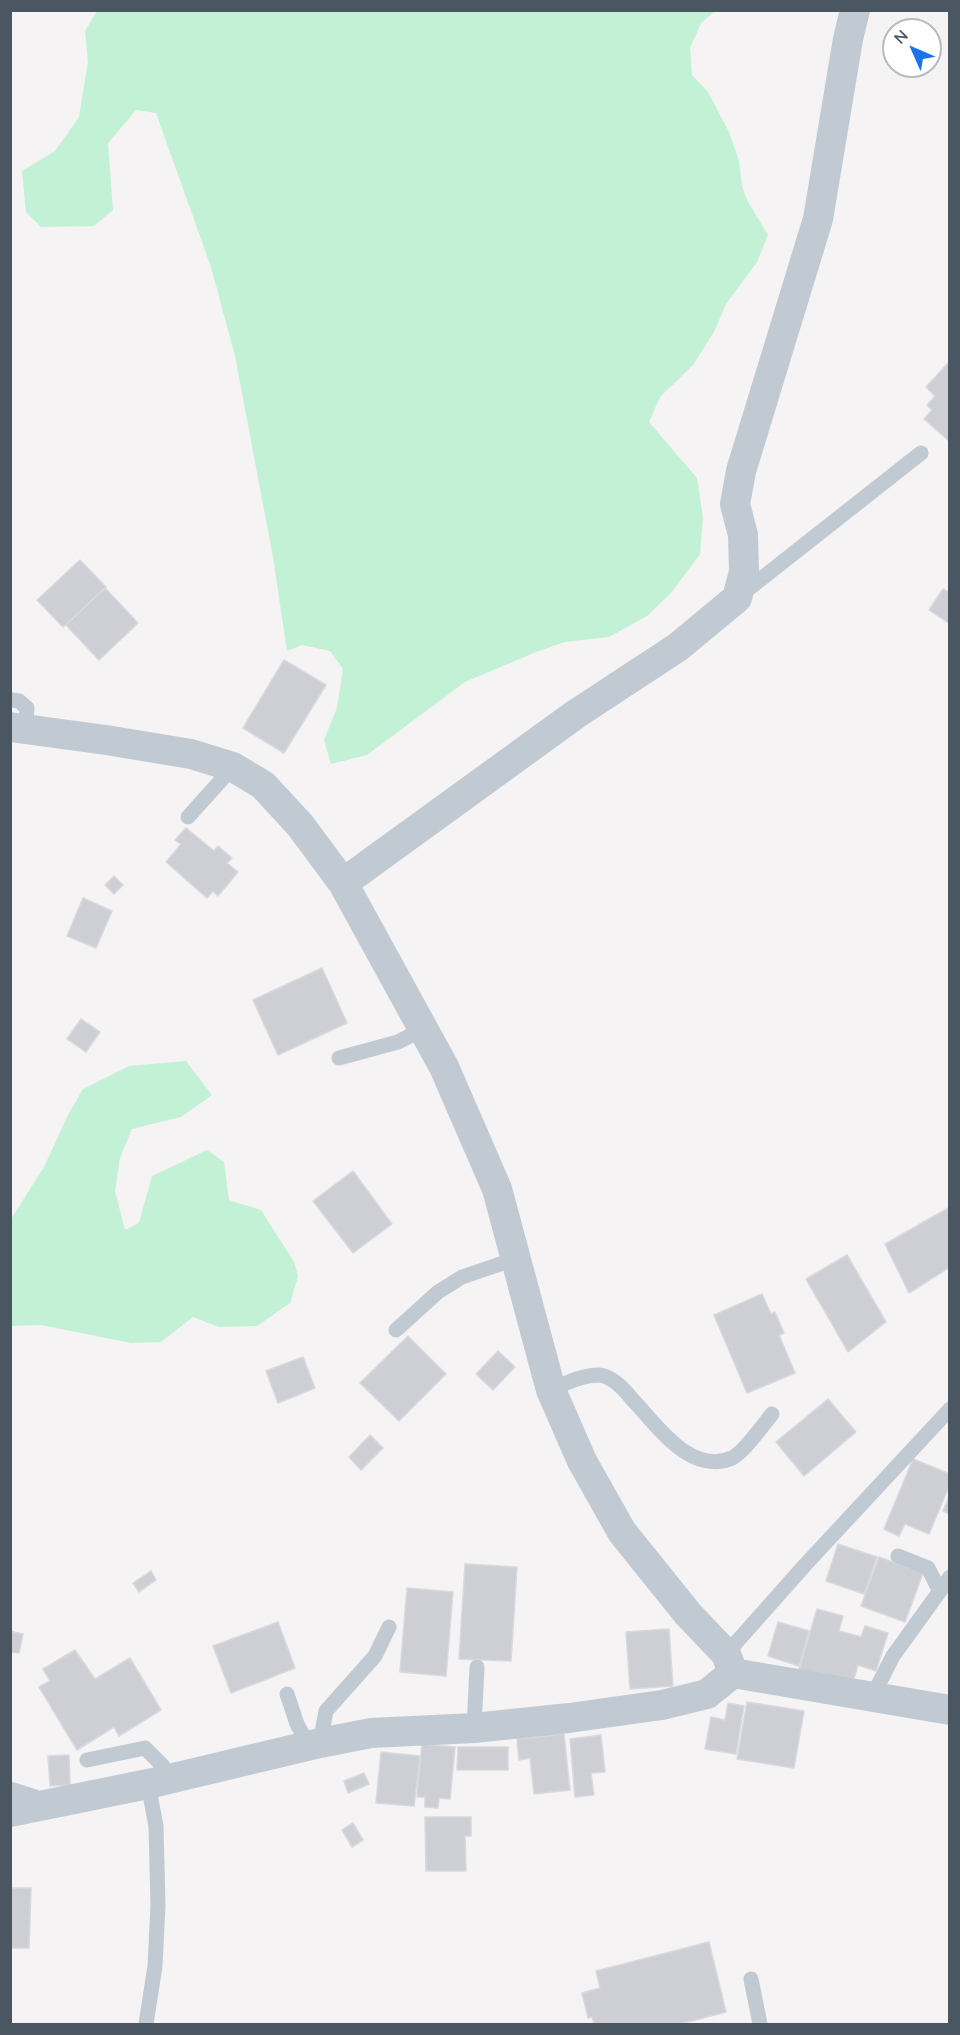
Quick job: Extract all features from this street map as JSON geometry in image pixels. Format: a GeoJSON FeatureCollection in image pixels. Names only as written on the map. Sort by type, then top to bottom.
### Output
{"type":"FeatureCollection","features":[{"type":"Feature","properties":{"kind":"street"},"geometry":{"type":"LineString","coordinates":[[343,884],[576,714],[678,647],[737,598],[744,572],[743,535],[735,504],[741,471],[818,219],[848,39],[855,10]]}},
{"type":"Feature","properties":{"kind":"street"},"geometry":{"type":"LineString","coordinates":[[16,719],[106,740],[191,754],[233,767],[263,785],[300,825],[343,884],[444,1067],[497,1190],[551,1390],[582,1461],[622,1532],[729,1664],[872,1697],[948,1711]]}},
{"type":"Feature","properties":{"kind":"street"},"geometry":{"type":"LineString","coordinates":[[10,1812],[371,1733],[474,1728],[569,1718],[662,1704],[707,1694],[729,1664]]}},
{"type":"Feature","properties":{"kind":"lane"},"geometry":{"type":"LineString","coordinates":[[737,598],[921,453]]}},
{"type":"Feature","properties":{"kind":"lane"},"geometry":{"type":"LineString","coordinates":[[188,817],[233,767]]}},
{"type":"Feature","properties":{"kind":"lane"},"geometry":{"type":"LineString","coordinates":[[339,1058],[398,1042],[423,1029]]}},
{"type":"Feature","properties":{"kind":"lane"},"geometry":{"type":"LineString","coordinates":[[396,1330],[438,1292],[462,1277],[515,1259]]}},
{"type":"Feature","properties":{"kind":"lane"},"geometry":{"type":"LineString","coordinates":[[551,1390],[573,1379],[601,1375],[619,1384],[674,1443],[691,1456],[710,1463],[733,1457],[772,1414]]}},
{"type":"Feature","properties":{"kind":"lane"},"geometry":{"type":"LineString","coordinates":[[729,1664],[805,1565],[950,1409]]}},
{"type":"Feature","properties":{"kind":"lane"},"geometry":{"type":"LineString","coordinates":[[898,1556],[928,1568],[939,1590]]}},
{"type":"Feature","properties":{"kind":"lane"},"geometry":{"type":"LineString","coordinates":[[872,1697],[893,1656],[950,1577]]}},
{"type":"Feature","properties":{"kind":"lane"},"geometry":{"type":"LineString","coordinates":[[315,1745],[326,1712],[375,1656],[389,1627]]}},
{"type":"Feature","properties":{"kind":"lane"},"geometry":{"type":"LineString","coordinates":[[474,1728],[477,1666]]}},
{"type":"Feature","properties":{"kind":"lane"},"geometry":{"type":"LineString","coordinates":[[287,1694],[297,1724],[315,1745]]}},
{"type":"Feature","properties":{"kind":"lane"},"geometry":{"type":"LineString","coordinates":[[87,1760],[145,1748],[162,1765],[156,1826],[158,1906],[155,1966],[146,2025]]}},
{"type":"Feature","properties":{"kind":"lane"},"geometry":{"type":"LineString","coordinates":[[10,1789],[36,1797],[47,1804]]}},
{"type":"Feature","properties":{"kind":"lane"},"geometry":{"type":"LineString","coordinates":[[751,1979],[760,2025]]}},
{"type":"Feature","properties":{"kind":"green space"},"geometry":{"type":"Polygon","coordinates":[[[97,11],[715,11],[701,23],[690,48],[692,75],[708,92],[729,132],[739,161],[742,186],[747,200],[768,235],[757,262],[726,304],[714,332],[693,365],[660,397],[649,422],[697,478],[703,518],[700,554],[671,593],[647,616],[609,637],[565,642],[465,682],[367,755],[331,764],[324,740],[337,708],[343,669],[330,651],[302,645],[287,651],[273,557],[235,356],[211,267],[156,113],[136,110],[108,143],[113,210],[94,226],[41,227],[26,212],[22,171],[55,151],[79,117],[88,62],[85,31],[97,11]]]}},
{"type":"Feature","properties":{"kind":"green space"},"geometry":{"type":"Polygon","coordinates":[[[186,1061],[212,1095],[181,1117],[132,1129],[120,1158],[115,1191],[125,1230],[139,1223],[152,1176],[207,1150],[224,1162],[229,1200],[261,1210],[294,1262],[298,1276],[290,1303],[257,1326],[219,1327],[193,1317],[161,1342],[131,1343],[41,1325],[11,1326],[11,1219],[44,1167],[83,1089],[129,1066],[186,1061]]]}},
{"type":"Feature","properties":{"kind":"building"},"geometry":{"type":"Polygon","coordinates":[[[950,361],[949,441],[924,419],[932,410],[927,405],[935,396],[926,387],[950,361]]]}},
{"type":"Feature","properties":{"kind":"building"},"geometry":{"type":"Polygon","coordinates":[[[80,560],[106,587],[63,627],[37,600],[80,560]]]}},
{"type":"Feature","properties":{"kind":"building"},"geometry":{"type":"Polygon","coordinates":[[[105,588],[138,623],[99,660],[66,625],[105,588]]]}},
{"type":"Feature","properties":{"kind":"building"},"geometry":{"type":"Polygon","coordinates":[[[943,589],[950,593],[950,624],[929,610],[943,589]]]}},
{"type":"Feature","properties":{"kind":"building"},"geometry":{"type":"Polygon","coordinates":[[[284,660],[326,685],[284,753],[243,728],[284,660]]]}},
{"type":"Feature","properties":{"kind":"building"},"geometry":{"type":"Polygon","coordinates":[[[186,828],[214,851],[218,846],[232,858],[227,863],[238,872],[218,896],[213,891],[207,898],[166,862],[181,844],[175,840],[186,828]]]}},
{"type":"Feature","properties":{"kind":"building"},"geometry":{"type":"Polygon","coordinates":[[[114,876],[123,885],[114,894],[105,885],[114,876]]]}},
{"type":"Feature","properties":{"kind":"building"},"geometry":{"type":"Polygon","coordinates":[[[83,898],[112,911],[96,948],[67,936],[83,898]]]}},
{"type":"Feature","properties":{"kind":"building"},"geometry":{"type":"Polygon","coordinates":[[[322,968],[347,1023],[278,1055],[253,1000],[322,968]]]}},
{"type":"Feature","properties":{"kind":"building"},"geometry":{"type":"Polygon","coordinates":[[[81,1019],[100,1032],[86,1052],[67,1039],[81,1019]]]}},
{"type":"Feature","properties":{"kind":"building"},"geometry":{"type":"Polygon","coordinates":[[[353,1171],[392,1224],[353,1253],[313,1201],[353,1171]]]}},
{"type":"Feature","properties":{"kind":"building"},"geometry":{"type":"Polygon","coordinates":[[[950,1207],[950,1267],[909,1293],[885,1244],[950,1207]]]}},
{"type":"Feature","properties":{"kind":"building"},"geometry":{"type":"Polygon","coordinates":[[[847,1255],[886,1322],[848,1352],[806,1279],[847,1255]]]}},
{"type":"Feature","properties":{"kind":"building"},"geometry":{"type":"Polygon","coordinates":[[[762,1294],[771,1314],[775,1312],[784,1333],[779,1335],[795,1373],[747,1393],[714,1315],[762,1294]]]}},
{"type":"Feature","properties":{"kind":"building"},"geometry":{"type":"Polygon","coordinates":[[[408,1336],[446,1374],[399,1421],[360,1383],[408,1336]]]}},
{"type":"Feature","properties":{"kind":"building"},"geometry":{"type":"Polygon","coordinates":[[[498,1351],[515,1367],[493,1390],[476,1374],[498,1351]]]}},
{"type":"Feature","properties":{"kind":"building"},"geometry":{"type":"Polygon","coordinates":[[[303,1357],[315,1388],[278,1403],[266,1371],[303,1357]]]}},
{"type":"Feature","properties":{"kind":"building"},"geometry":{"type":"Polygon","coordinates":[[[828,1399],[856,1432],[804,1476],[776,1442],[828,1399]]]}},
{"type":"Feature","properties":{"kind":"building"},"geometry":{"type":"Polygon","coordinates":[[[370,1435],[383,1448],[361,1470],[349,1457],[370,1435]]]}},
{"type":"Feature","properties":{"kind":"building"},"geometry":{"type":"Polygon","coordinates":[[[913,1459],[950,1474],[950,1484],[929,1534],[905,1524],[899,1536],[884,1529],[913,1459]]]}},
{"type":"Feature","properties":{"kind":"building"},"geometry":{"type":"Polygon","coordinates":[[[950,1494],[950,1514],[943,1511],[950,1494]]]}},
{"type":"Feature","properties":{"kind":"building"},"geometry":{"type":"Polygon","coordinates":[[[838,1544],[877,1557],[864,1594],[826,1581],[838,1544]]]}},
{"type":"Feature","properties":{"kind":"building"},"geometry":{"type":"Polygon","coordinates":[[[879,1557],[923,1573],[905,1622],[861,1606],[879,1557]]]}},
{"type":"Feature","properties":{"kind":"building"},"geometry":{"type":"Polygon","coordinates":[[[465,1564],[517,1567],[511,1661],[459,1659],[465,1564]]]}},
{"type":"Feature","properties":{"kind":"building"},"geometry":{"type":"Polygon","coordinates":[[[151,1571],[156,1580],[139,1592],[133,1583],[151,1571]]]}},
{"type":"Feature","properties":{"kind":"building"},"geometry":{"type":"Polygon","coordinates":[[[407,1588],[453,1592],[446,1676],[400,1672],[407,1588]]]}},
{"type":"Feature","properties":{"kind":"building"},"geometry":{"type":"Polygon","coordinates":[[[817,1609],[843,1616],[839,1631],[861,1637],[865,1626],[888,1633],[876,1671],[858,1665],[852,1685],[799,1670],[817,1609]]]}},
{"type":"Feature","properties":{"kind":"building"},"geometry":{"type":"Polygon","coordinates":[[[278,1622],[295,1668],[231,1693],[213,1646],[278,1622]]]}},
{"type":"Feature","properties":{"kind":"building"},"geometry":{"type":"Polygon","coordinates":[[[778,1622],[809,1631],[799,1666],[768,1656],[778,1622]]]}},
{"type":"Feature","properties":{"kind":"building"},"geometry":{"type":"Polygon","coordinates":[[[669,1629],[673,1686],[630,1689],[626,1632],[669,1629]]]}},
{"type":"Feature","properties":{"kind":"building"},"geometry":{"type":"Polygon","coordinates":[[[10,1631],[23,1634],[19,1653],[10,1652],[10,1631]]]}},
{"type":"Feature","properties":{"kind":"building"},"geometry":{"type":"Polygon","coordinates":[[[75,1650],[95,1679],[130,1658],[161,1710],[119,1736],[114,1727],[77,1750],[39,1687],[50,1681],[43,1669],[75,1650]]]}},
{"type":"Feature","properties":{"kind":"building"},"geometry":{"type":"Polygon","coordinates":[[[747,1702],[804,1711],[794,1768],[737,1759],[747,1702]]]}},
{"type":"Feature","properties":{"kind":"building"},"geometry":{"type":"Polygon","coordinates":[[[728,1703],[744,1706],[736,1754],[705,1749],[711,1717],[725,1720],[728,1703]]]}},
{"type":"Feature","properties":{"kind":"building"},"geometry":{"type":"Polygon","coordinates":[[[564,1734],[570,1790],[534,1794],[530,1758],[519,1760],[517,1739],[564,1734]]]}},
{"type":"Feature","properties":{"kind":"building"},"geometry":{"type":"Polygon","coordinates":[[[601,1735],[605,1772],[591,1773],[594,1795],[575,1797],[570,1739],[601,1735]]]}},
{"type":"Feature","properties":{"kind":"building"},"geometry":{"type":"Polygon","coordinates":[[[422,1744],[455,1747],[450,1799],[439,1798],[438,1808],[425,1807],[425,1797],[417,1797],[422,1744]]]}},
{"type":"Feature","properties":{"kind":"building"},"geometry":{"type":"Polygon","coordinates":[[[458,1747],[508,1747],[508,1770],[457,1770],[458,1747]]]}},
{"type":"Feature","properties":{"kind":"building"},"geometry":{"type":"Polygon","coordinates":[[[381,1752],[420,1756],[414,1806],[376,1803],[381,1752]]]}},
{"type":"Feature","properties":{"kind":"building"},"geometry":{"type":"Polygon","coordinates":[[[69,1755],[70,1785],[50,1786],[48,1756],[69,1755]]]}},
{"type":"Feature","properties":{"kind":"building"},"geometry":{"type":"Polygon","coordinates":[[[364,1773],[369,1784],[348,1793],[344,1781],[364,1773]]]}},
{"type":"Feature","properties":{"kind":"building"},"geometry":{"type":"Polygon","coordinates":[[[425,1817],[471,1817],[471,1836],[465,1836],[466,1871],[426,1871],[425,1817]]]}},
{"type":"Feature","properties":{"kind":"building"},"geometry":{"type":"Polygon","coordinates":[[[353,1823],[363,1840],[352,1847],[342,1830],[353,1823]]]}},
{"type":"Feature","properties":{"kind":"building"},"geometry":{"type":"Polygon","coordinates":[[[10,1888],[31,1888],[29,1948],[10,1948],[10,1888]]]}},
{"type":"Feature","properties":{"kind":"building"},"geometry":{"type":"Polygon","coordinates":[[[709,1942],[726,2012],[680,2024],[594,2024],[592,2017],[588,2018],[582,1993],[600,1988],[596,1971],[709,1942]]]}}]}
